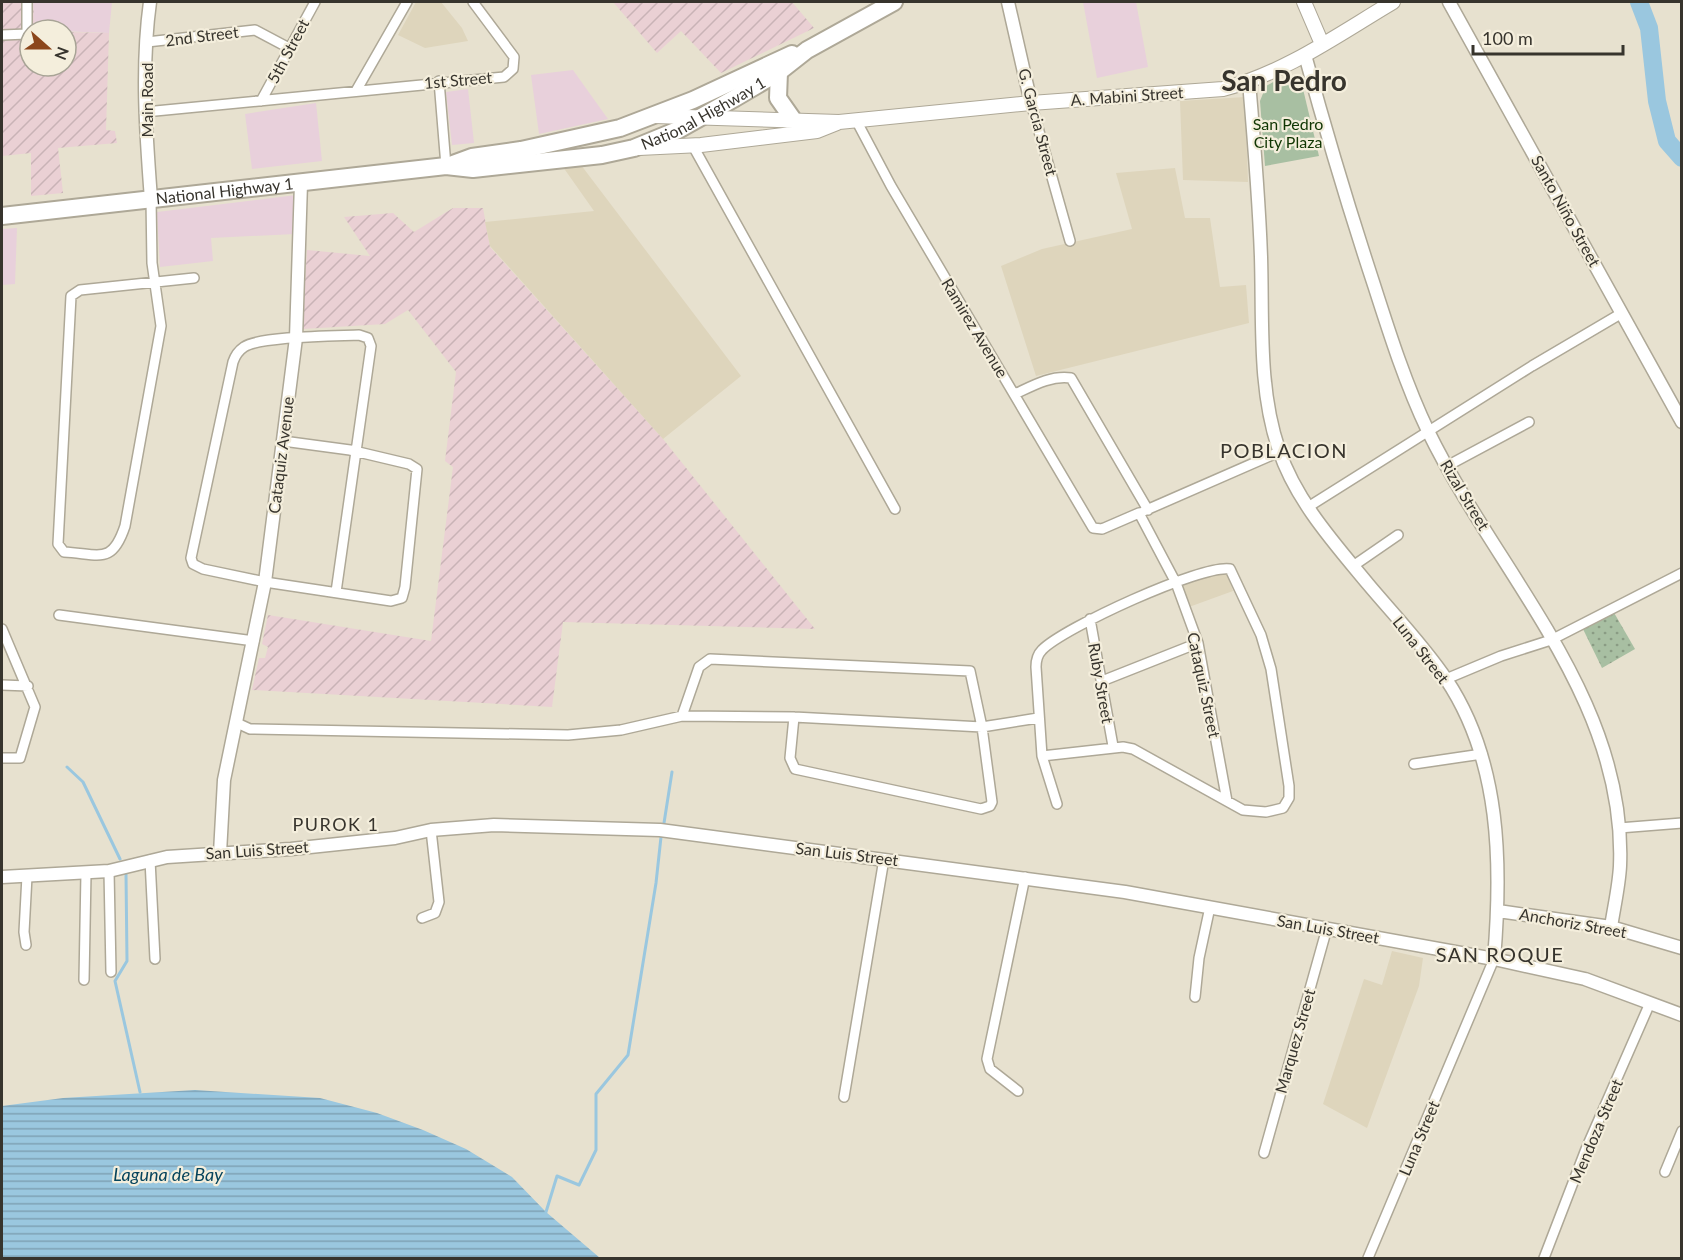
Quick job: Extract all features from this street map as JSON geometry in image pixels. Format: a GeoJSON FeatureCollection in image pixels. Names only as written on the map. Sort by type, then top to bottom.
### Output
{"type":"FeatureCollection","features":[{"type":"Feature","properties":{"kind":"highway","name":"National Highway 1"},"geometry":{"type":"LineString","coordinates":[[446,166],[473,169],[595,155],[634,148],[699,118],[779,72],[807,50],[894,2]]}},
{"type":"Feature","properties":{"kind":"highway","name":"National Highway 1"},"geometry":{"type":"LineString","coordinates":[[2,216],[446,166],[472,157],[582,137],[653,116],[782,58],[807,50]]}},
{"type":"Feature","properties":{"kind":"highway"},"geometry":{"type":"LineString","coordinates":[[779,72],[778,98],[792,118]]}},
{"type":"Feature","properties":{"kind":"main road"},"geometry":{"type":"LineString","coordinates":[[1304,2],[1322,44]]}},
{"type":"Feature","properties":{"kind":"main road","name":"A. Mabini Street"},"geometry":{"type":"LineString","coordinates":[[653,116],[792,118],[839,122],[1031,103],[1223,89],[1250,82],[1305,55],[1393,2]]}},
{"type":"Feature","properties":{"kind":"main road","name":"A. Mabini Street"},"geometry":{"type":"LineString","coordinates":[[634,148],[693,146],[817,130],[839,122]]}},
{"type":"Feature","properties":{"kind":"street"},"geometry":{"type":"LineString","coordinates":[[2,35],[27,34],[27,2]]}},
{"type":"Feature","properties":{"kind":"street","name":"Main Road"},"geometry":{"type":"LineString","coordinates":[[150,2],[145,112],[151,199]]}},
{"type":"Feature","properties":{"kind":"street","name":"5th Street"},"geometry":{"type":"LineString","coordinates":[[261,101],[315,2]]}},
{"type":"Feature","properties":{"kind":"street"},"geometry":{"type":"LineString","coordinates":[[356,92],[407,2]]}},
{"type":"Feature","properties":{"kind":"street","name":"1st Street"},"geometry":{"type":"LineString","coordinates":[[145,112],[504,76],[513,69],[514,57],[473,2]]}},
{"type":"Feature","properties":{"kind":"street","name":"G. Garcia Street"},"geometry":{"type":"LineString","coordinates":[[1008,2],[1031,103],[1070,242]]}},
{"type":"Feature","properties":{"kind":"street","name":"Santo Niño Street"},"geometry":{"type":"LineString","coordinates":[[1449,2],[1682,422]]}},
{"type":"Feature","properties":{"kind":"street","name":"2nd Street"},"geometry":{"type":"LineString","coordinates":[[147,42],[255,30],[289,48]]}},
{"type":"Feature","properties":{"kind":"street","name":"Rizal Street"},"geometry":{"type":"LineString","coordinates":[[1305,55],[1340,183],[1395,349],[1428,431],[1551,640],[1590,711],[1601,739],[1614,791],[1619,828],[1620,867],[1611,927]]}},
{"type":"Feature","properties":{"kind":"street"},"geometry":{"type":"LineString","coordinates":[[439,81],[446,166]]}},
{"type":"Feature","properties":{"kind":"street","name":"Luna Street"},"geometry":{"type":"LineString","coordinates":[[1250,82],[1259,196],[1264,378],[1269,417],[1279,452],[1308,507],[1353,566],[1446,679],[1470,723],[1482,754],[1490,788],[1497,844],[1498,911],[1494,959],[1368,1258]]}},
{"type":"Feature","properties":{"kind":"street","name":"Ramirez Avenue"},"geometry":{"type":"LineString","coordinates":[[856,120],[897,196],[1093,528],[1102,529],[1143,512]]}},
{"type":"Feature","properties":{"kind":"street"},"geometry":{"type":"LineString","coordinates":[[693,146],[895,509]]}},
{"type":"Feature","properties":{"kind":"street","name":"Cataquiz Avenue"},"geometry":{"type":"LineString","coordinates":[[220,853],[224,780],[265,582],[296,338],[301,183]]}},
{"type":"Feature","properties":{"kind":"street"},"geometry":{"type":"LineString","coordinates":[[151,199],[155,282],[161,327],[120,540],[116,549],[108,554],[64,552],[58,544],[71,296],[80,290],[155,282],[194,278]]}},
{"type":"Feature","properties":{"kind":"street"},"geometry":{"type":"LineString","coordinates":[[1308,507],[1622,313]]}},
{"type":"Feature","properties":{"kind":"street"},"geometry":{"type":"LineString","coordinates":[[283,441],[356,451],[409,464],[417,469],[402,598],[391,601],[265,582],[203,569],[193,564],[192,552],[235,357],[247,345],[296,338],[359,335],[368,338],[370,342],[356,451],[336,592]]}},
{"type":"Feature","properties":{"kind":"street","name":"Cataquiz Street"},"geometry":{"type":"LineString","coordinates":[[1015,394],[1038,383],[1062,377],[1071,378],[1143,512],[1176,583],[1198,643],[1227,801]]}},
{"type":"Feature","properties":{"kind":"street"},"geometry":{"type":"LineString","coordinates":[[1447,466],[1529,422]]}},
{"type":"Feature","properties":{"kind":"street"},"geometry":{"type":"LineString","coordinates":[[1143,512],[1279,452]]}},
{"type":"Feature","properties":{"kind":"street"},"geometry":{"type":"LineString","coordinates":[[1353,566],[1398,535]]}},
{"type":"Feature","properties":{"kind":"street"},"geometry":{"type":"LineString","coordinates":[[1042,756],[1113,746],[1133,749],[1243,810],[1266,812],[1283,808],[1288,798],[1289,786],[1271,669],[1261,635],[1230,568],[1220,568],[1176,583],[1089,619],[1046,647],[1038,656],[1038,718],[1042,756],[1057,804]]}},
{"type":"Feature","properties":{"kind":"street"},"geometry":{"type":"LineString","coordinates":[[1446,679],[1551,640],[1682,573]]}},
{"type":"Feature","properties":{"kind":"street"},"geometry":{"type":"LineString","coordinates":[[59,615],[254,641]]}},
{"type":"Feature","properties":{"kind":"street","name":"Ruby Street"},"geometry":{"type":"LineString","coordinates":[[1089,619],[1113,746]]}},
{"type":"Feature","properties":{"kind":"street"},"geometry":{"type":"LineString","coordinates":[[2,629],[35,707],[20,758],[2,758]]}},
{"type":"Feature","properties":{"kind":"street"},"geometry":{"type":"LineString","coordinates":[[1102,681],[1198,643]]}},
{"type":"Feature","properties":{"kind":"street"},"geometry":{"type":"LineString","coordinates":[[682,716],[699,667],[706,660],[715,658],[970,671],[982,727],[993,798],[990,806],[981,808],[795,770],[790,758],[794,717]]}},
{"type":"Feature","properties":{"kind":"street"},"geometry":{"type":"LineString","coordinates":[[2,685],[28,686]]}},
{"type":"Feature","properties":{"kind":"street"},"geometry":{"type":"LineString","coordinates":[[237,723],[250,729],[568,735],[621,730],[682,716],[794,717],[982,727],[1038,718]]}},
{"type":"Feature","properties":{"kind":"street"},"geometry":{"type":"LineString","coordinates":[[1414,764],[1482,754]]}},
{"type":"Feature","properties":{"kind":"street"},"geometry":{"type":"LineString","coordinates":[[1619,828],[1682,823]]}},
{"type":"Feature","properties":{"kind":"street","name":"San Luis Street"},"geometry":{"type":"LineString","coordinates":[[2,877],[109,871],[150,860],[395,838],[431,830],[495,825],[660,830],[1025,877],[1327,928],[1494,959],[1585,979],[1682,1015]]}},
{"type":"Feature","properties":{"kind":"street"},"geometry":{"type":"LineString","coordinates":[[422,918],[435,913],[438,902],[431,830]]}},
{"type":"Feature","properties":{"kind":"street"},"geometry":{"type":"LineString","coordinates":[[844,1097],[884,859]]}},
{"type":"Feature","properties":{"kind":"street"},"geometry":{"type":"LineString","coordinates":[[150,860],[155,959]]}},
{"type":"Feature","properties":{"kind":"street"},"geometry":{"type":"LineString","coordinates":[[109,871],[111,972]]}},
{"type":"Feature","properties":{"kind":"street"},"geometry":{"type":"LineString","coordinates":[[84,980],[86,873]]}},
{"type":"Feature","properties":{"kind":"street"},"geometry":{"type":"LineString","coordinates":[[27,876],[24,932],[27,945]]}},
{"type":"Feature","properties":{"kind":"street"},"geometry":{"type":"LineString","coordinates":[[1018,1091],[990,1069],[987,1059],[1025,877]]}},
{"type":"Feature","properties":{"kind":"street"},"geometry":{"type":"LineString","coordinates":[[1195,997],[1199,958],[1210,907]]}},
{"type":"Feature","properties":{"kind":"street","name":"Anchoriz Street"},"geometry":{"type":"LineString","coordinates":[[1498,911],[1611,927],[1682,948]]}},
{"type":"Feature","properties":{"kind":"street","name":"Marquez Street"},"geometry":{"type":"LineString","coordinates":[[1264,1153],[1327,928]]}},
{"type":"Feature","properties":{"kind":"street","name":"Mendoza Street"},"geometry":{"type":"LineString","coordinates":[[1544,1258],[1586,1149],[1650,1003]]}},
{"type":"Feature","properties":{"kind":"street"},"geometry":{"type":"LineString","coordinates":[[1665,1172],[1682,1131]]}},
{"type":"Feature","properties":{"kind":"shaded area"},"geometry":{"type":"Polygon","coordinates":[[[2,2],[33,2],[34,18],[18,18],[18,78],[78,78],[78,32],[109,33],[106,130],[115,131],[117,143],[58,148],[63,193],[31,196],[31,153],[2,156],[2,2]]]}},
{"type":"Feature","properties":{"kind":"shaded area"},"geometry":{"type":"Polygon","coordinates":[[[33,2],[112,2],[109,33],[78,32],[78,18],[34,18],[33,2]]]}},
{"type":"Feature","properties":{"kind":"shaded area"},"geometry":{"type":"Polygon","coordinates":[[[416,2],[441,2],[462,28],[468,41],[425,48],[398,35],[416,2]]]}},
{"type":"Feature","properties":{"kind":"shaded area"},"geometry":{"type":"Polygon","coordinates":[[[613,2],[792,2],[814,28],[721,73],[681,31],[657,53],[613,2]]]}},
{"type":"Feature","properties":{"kind":"shaded area"},"geometry":{"type":"Polygon","coordinates":[[[1083,2],[1136,2],[1148,67],[1097,78],[1083,2]]]}},
{"type":"Feature","properties":{"kind":"shaded area"},"geometry":{"type":"Polygon","coordinates":[[[573,70],[608,119],[539,134],[531,75],[573,70]]]}},
{"type":"Feature","properties":{"kind":"shaded area"},"geometry":{"type":"Polygon","coordinates":[[[468,89],[474,143],[452,145],[446,92],[468,89]]]}},
{"type":"Feature","properties":{"kind":"shaded area"},"geometry":{"type":"Polygon","coordinates":[[[1245,97],[1248,182],[1183,180],[1180,101],[1245,97]]]}},
{"type":"Feature","properties":{"kind":"shaded area"},"geometry":{"type":"Polygon","coordinates":[[[316,103],[322,161],[252,169],[245,114],[316,103]]]}},
{"type":"Feature","properties":{"kind":"shaded area"},"geometry":{"type":"Polygon","coordinates":[[[581,165],[741,376],[663,439],[490,246],[485,222],[594,211],[563,167],[581,165]]]}},
{"type":"Feature","properties":{"kind":"shaded area"},"geometry":{"type":"Polygon","coordinates":[[[1175,168],[1185,218],[1210,218],[1220,287],[1246,285],[1249,323],[1036,376],[1001,266],[1042,249],[1132,229],[1116,173],[1175,168]]]}},
{"type":"Feature","properties":{"kind":"shaded area"},"geometry":{"type":"Polygon","coordinates":[[[296,195],[295,234],[211,238],[213,261],[160,267],[157,212],[296,195]]]}},
{"type":"Feature","properties":{"kind":"shaded area"},"geometry":{"type":"Polygon","coordinates":[[[453,208],[483,208],[490,247],[663,439],[815,629],[563,622],[552,707],[252,690],[259,658],[265,658],[268,647],[262,644],[268,615],[431,641],[453,467],[445,461],[456,372],[408,310],[385,324],[303,329],[304,296],[307,250],[370,256],[344,217],[393,213],[414,232],[453,208]]]}},
{"type":"Feature","properties":{"kind":"shaded area"},"geometry":{"type":"Polygon","coordinates":[[[17,228],[15,284],[2,285],[2,229],[17,228]]]}},
{"type":"Feature","properties":{"kind":"shaded area"},"geometry":{"type":"Polygon","coordinates":[[[1226,570],[1233,591],[1189,607],[1182,584],[1226,570]]]}},
{"type":"Feature","properties":{"kind":"shaded area"},"geometry":{"type":"Polygon","coordinates":[[[1392,951],[1423,958],[1419,986],[1367,1128],[1323,1104],[1364,979],[1382,985],[1392,951]]]}},
{"type":"Feature","properties":{"kind":"green space","name":"San Pedro City Plaza"},"geometry":{"type":"Polygon","coordinates":[[[1289,78],[1303,89],[1319,156],[1265,166],[1260,101],[1266,86],[1277,80],[1289,78]]]}},
{"type":"Feature","properties":{"kind":"green space"},"geometry":{"type":"Polygon","coordinates":[[[1613,611],[1635,649],[1602,668],[1582,627],[1613,611]]]}},
{"type":"Feature","properties":{"kind":"water","name":"Laguna de Bay"},"geometry":{"type":"Polygon","coordinates":[[[195,1090],[320,1098],[377,1113],[423,1130],[466,1149],[512,1177],[546,1212],[600,1258],[2,1258],[2,1106],[63,1098],[195,1090]]]}},
{"type":"Feature","properties":{"kind":"waterway"},"geometry":{"type":"LineString","coordinates":[[1639,2],[1649,28],[1657,101],[1667,141],[1682,158]]}},
{"type":"Feature","properties":{"kind":"waterway"},"geometry":{"type":"LineString","coordinates":[[67,767],[83,782],[120,859]]}},
{"type":"Feature","properties":{"kind":"waterway"},"geometry":{"type":"LineString","coordinates":[[664,823],[672,772]]}},
{"type":"Feature","properties":{"kind":"waterway"},"geometry":{"type":"LineString","coordinates":[[546,1212],[557,1176],[579,1185],[596,1150],[596,1094],[628,1055],[656,883],[661,837]]}},
{"type":"Feature","properties":{"kind":"waterway"},"geometry":{"type":"LineString","coordinates":[[126,874],[127,961],[115,981],[140,1092]]}},
{"type":"Feature","properties":{"kind":"district","name":"San Pedro"},"geometry":{"type":"Point","coordinates":[1284,81]}},
{"type":"Feature","properties":{"kind":"district","name":"POBLACION"},"geometry":{"type":"Point","coordinates":[1284,451]}},
{"type":"Feature","properties":{"kind":"district","name":"PUROK 1"},"geometry":{"type":"Point","coordinates":[336,825]}},
{"type":"Feature","properties":{"kind":"district","name":"SAN ROQUE"},"geometry":{"type":"Point","coordinates":[1500,955]}}]}
